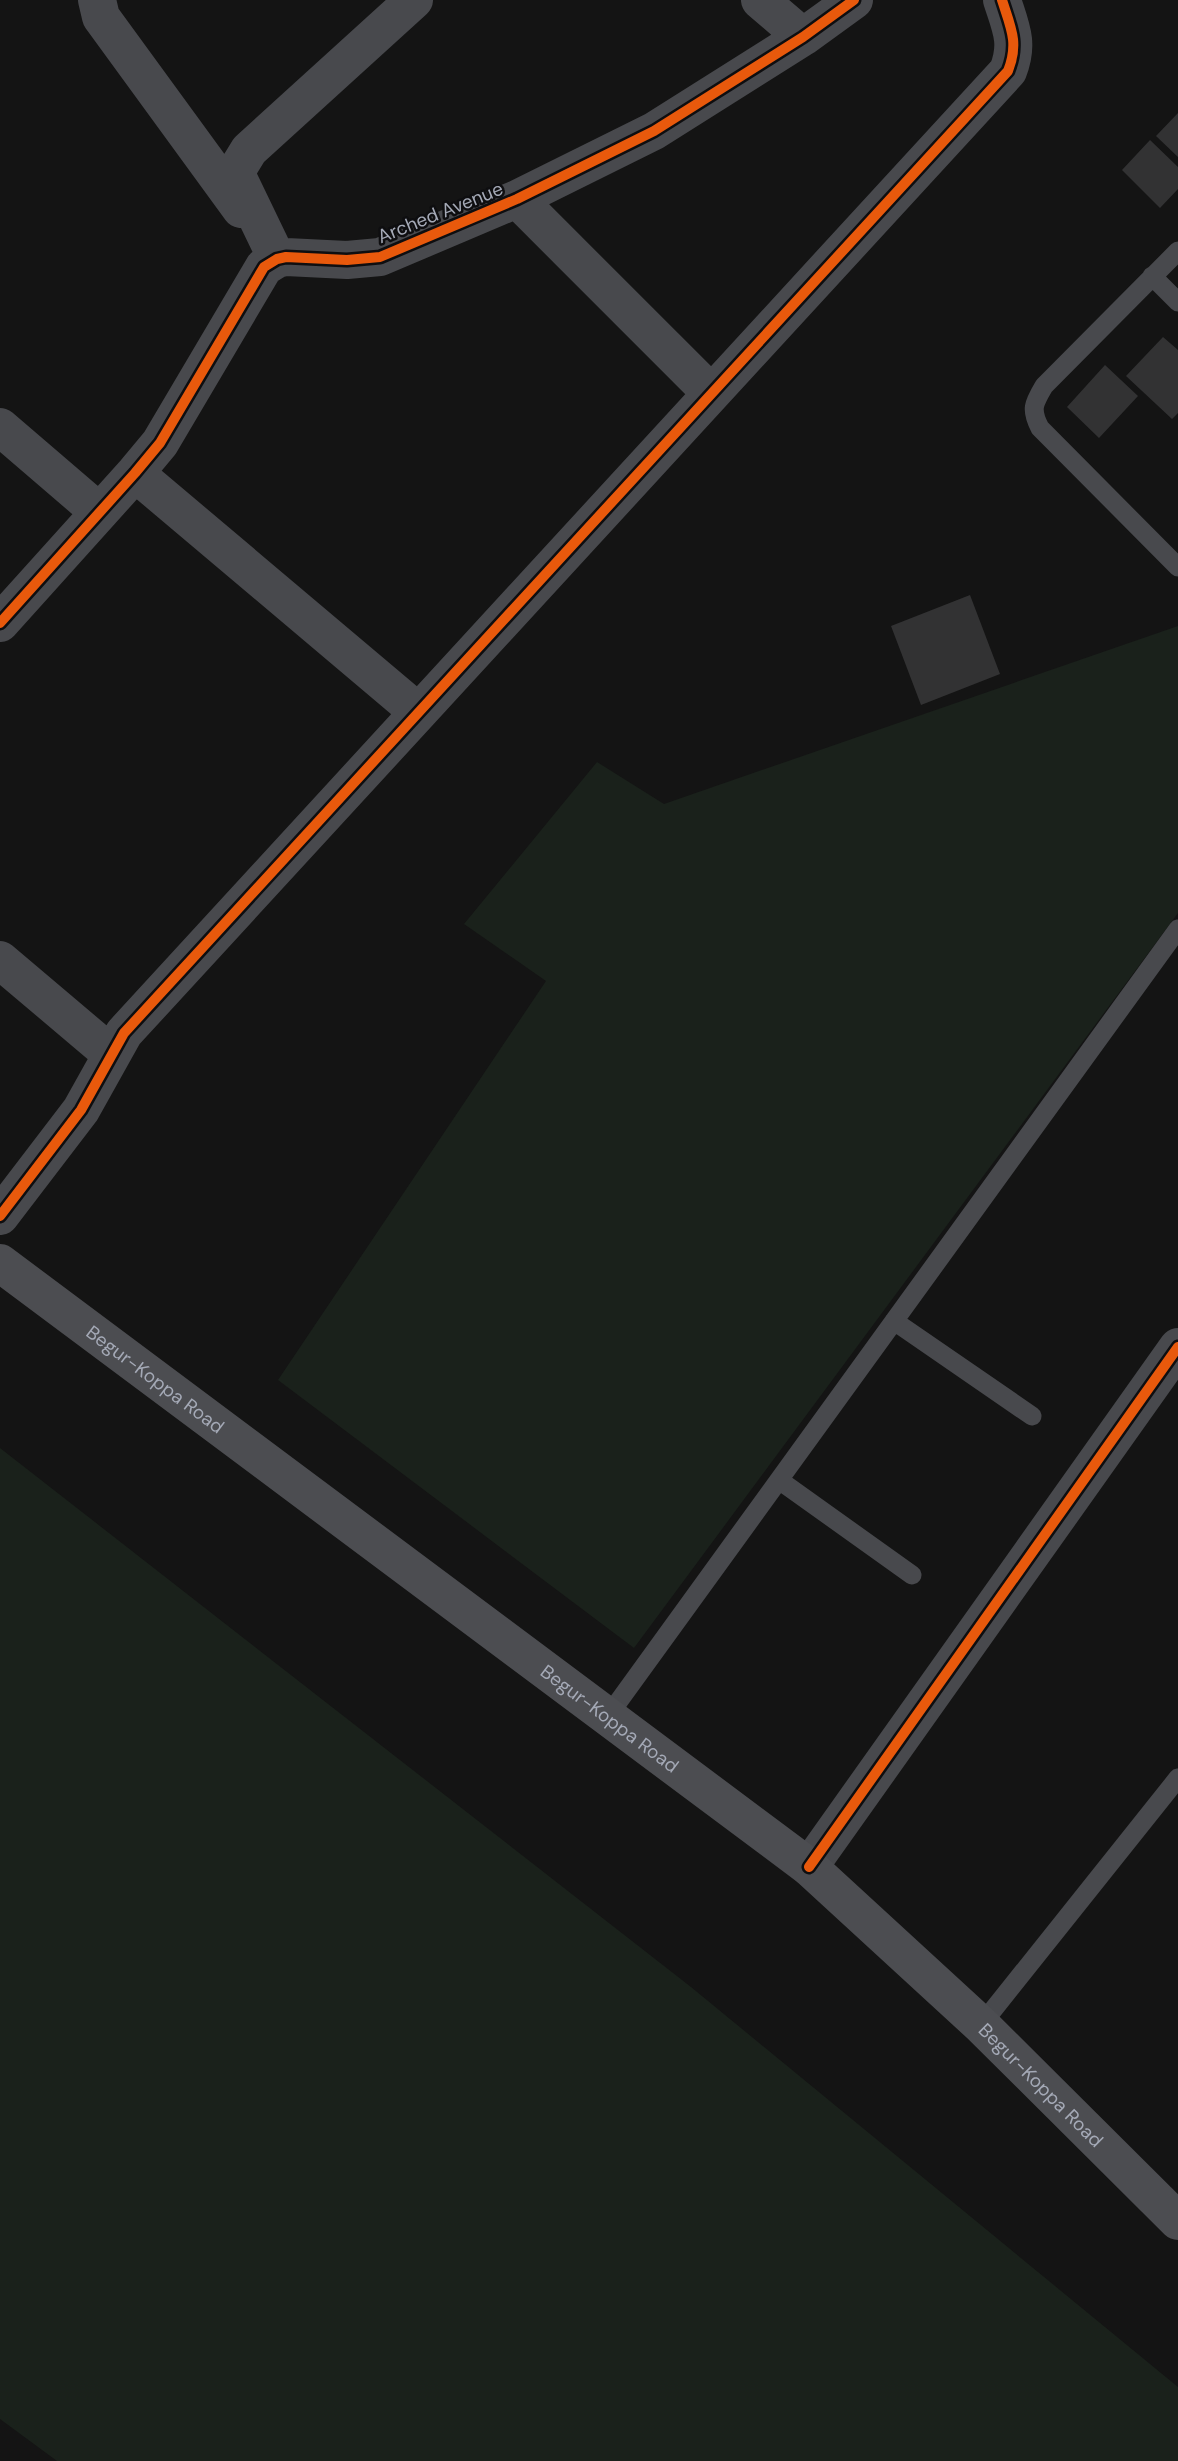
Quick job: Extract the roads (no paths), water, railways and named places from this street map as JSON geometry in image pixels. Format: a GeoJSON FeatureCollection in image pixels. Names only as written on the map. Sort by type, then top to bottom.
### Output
{"type":"FeatureCollection","features":[{"type":"Feature","properties":{"kind":"main road","name":"Begur-Koppa Road"},"geometry":{"type":"LineString","coordinates":[[0,1263],[808,1867],[981,2025],[1178,2221]]}},
{"type":"Feature","properties":{"kind":"street"},"geometry":{"type":"LineString","coordinates":[[97,0],[101,17],[277,259]]}},
{"type":"Feature","properties":{"kind":"street"},"geometry":{"type":"LineString","coordinates":[[277,259],[237,178],[238,168],[248,150],[414,0]]}},
{"type":"Feature","properties":{"kind":"street"},"geometry":{"type":"LineString","coordinates":[[760,0],[803,37]]}},
{"type":"Feature","properties":{"kind":"street","name":"Arched Avenue"},"geometry":{"type":"LineString","coordinates":[[277,259],[286,257],[347,260],[380,257],[517,199],[654,131],[803,37],[854,0]]}},
{"type":"Feature","properties":{"kind":"street"},"geometry":{"type":"LineString","coordinates":[[0,1216],[81,1110],[111,1054],[133,1023],[1007,71],[1015,43],[1002,0]]}},
{"type":"Feature","properties":{"kind":"street"},"geometry":{"type":"LineString","coordinates":[[517,199],[711,393]]}},
{"type":"Feature","properties":{"kind":"street"},"geometry":{"type":"LineString","coordinates":[[0,623],[160,443],[249,290],[264,267],[277,259]]}},
{"type":"Feature","properties":{"kind":"street"},"geometry":{"type":"LineString","coordinates":[[0,427],[99,512]]}},
{"type":"Feature","properties":{"kind":"street"},"geometry":{"type":"LineString","coordinates":[[135,473],[418,712]]}},
{"type":"Feature","properties":{"kind":"street"},"geometry":{"type":"LineString","coordinates":[[0,960],[111,1054]]}},
{"type":"Feature","properties":{"kind":"street"},"geometry":{"type":"LineString","coordinates":[[808,1867],[1178,1347]]}},
{"type":"Feature","properties":{"kind":"lane"},"geometry":{"type":"LineString","coordinates":[[1178,251],[1044,386],[1035,401],[1033,415],[1040,428],[1178,567]]}},
{"type":"Feature","properties":{"kind":"lane"},"geometry":{"type":"LineString","coordinates":[[1152,276],[1178,302]]}},
{"type":"Feature","properties":{"kind":"lane"},"geometry":{"type":"LineString","coordinates":[[608,1716],[1178,929]]}},
{"type":"Feature","properties":{"kind":"lane"},"geometry":{"type":"LineString","coordinates":[[894,1321],[1032,1416]]}},
{"type":"Feature","properties":{"kind":"lane"},"geometry":{"type":"LineString","coordinates":[[779,1480],[912,1575]]}},
{"type":"Feature","properties":{"kind":"lane"},"geometry":{"type":"LineString","coordinates":[[981,2025],[1178,1778]]}}]}
